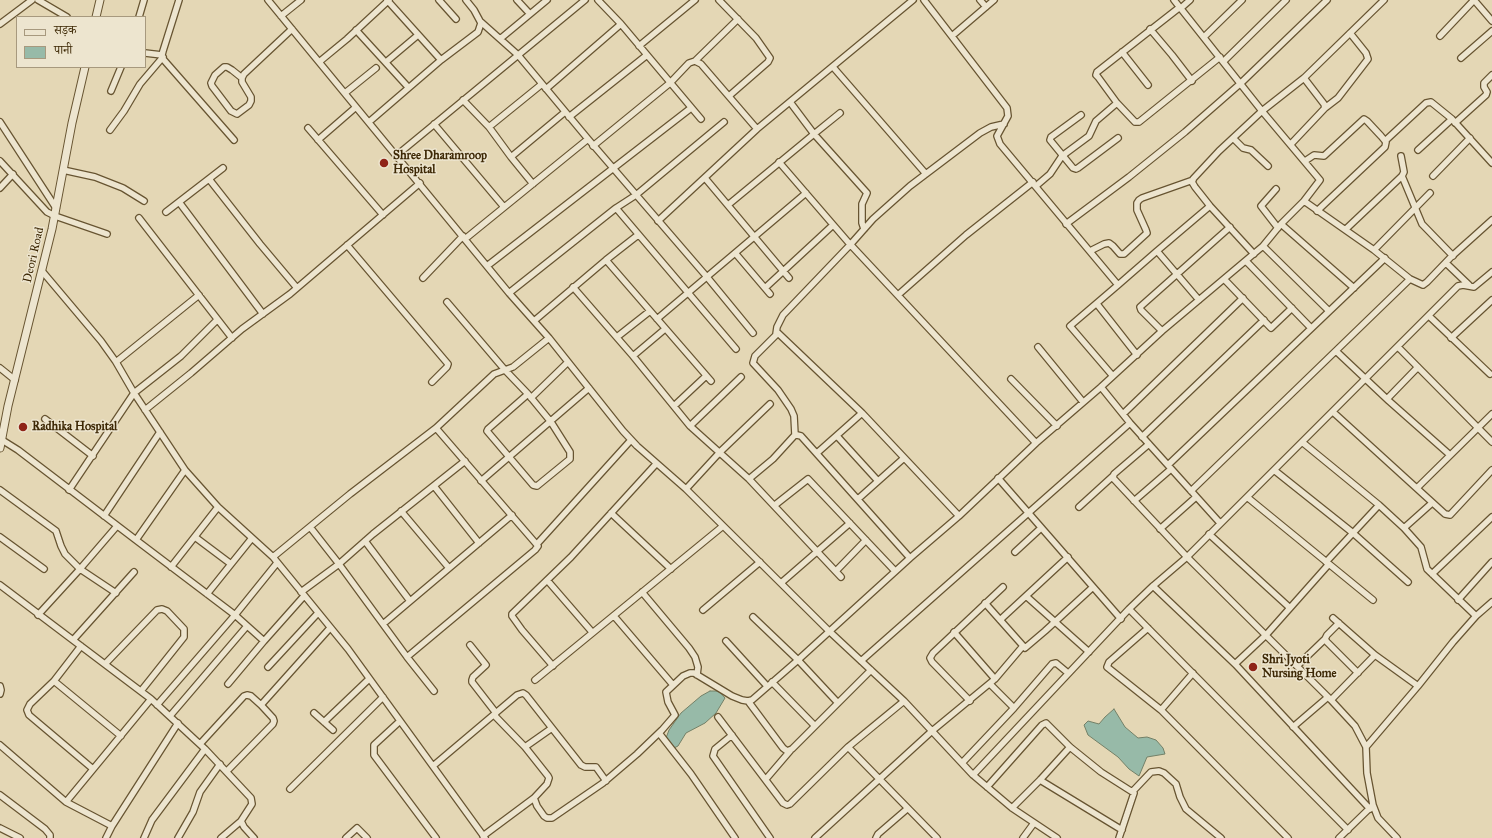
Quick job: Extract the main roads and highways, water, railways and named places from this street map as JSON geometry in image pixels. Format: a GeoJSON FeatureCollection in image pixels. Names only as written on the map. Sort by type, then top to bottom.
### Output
{"type":"FeatureCollection","features":[{"type":"Feature","properties":{"kind":"water"},"geometry":{"type":"Polygon","coordinates":[[[710,691],[719,691],[725,698],[716,713],[705,723],[686,733],[678,746],[674,748],[666,738],[669,730],[681,713],[701,696],[710,691]]]}},
{"type":"Feature","properties":{"kind":"water"},"geometry":{"type":"Polygon","coordinates":[[[1114,709],[1125,727],[1138,738],[1147,737],[1156,740],[1163,748],[1165,754],[1147,757],[1139,776],[1129,769],[1118,757],[1088,735],[1084,725],[1088,721],[1099,724],[1114,709]]]}},
{"type":"Feature","properties":{"kind":"place","name":"Shree Dharamroop Hospital"},"geometry":{"type":"Point","coordinates":[384,163]}},
{"type":"Feature","properties":{"kind":"place","name":"Radhika Hospital"},"geometry":{"type":"Point","coordinates":[23,427]}},
{"type":"Feature","properties":{"kind":"place","name":"Shri Jyoti Nursing Home"},"geometry":{"type":"Point","coordinates":[1253,667]}}]}
